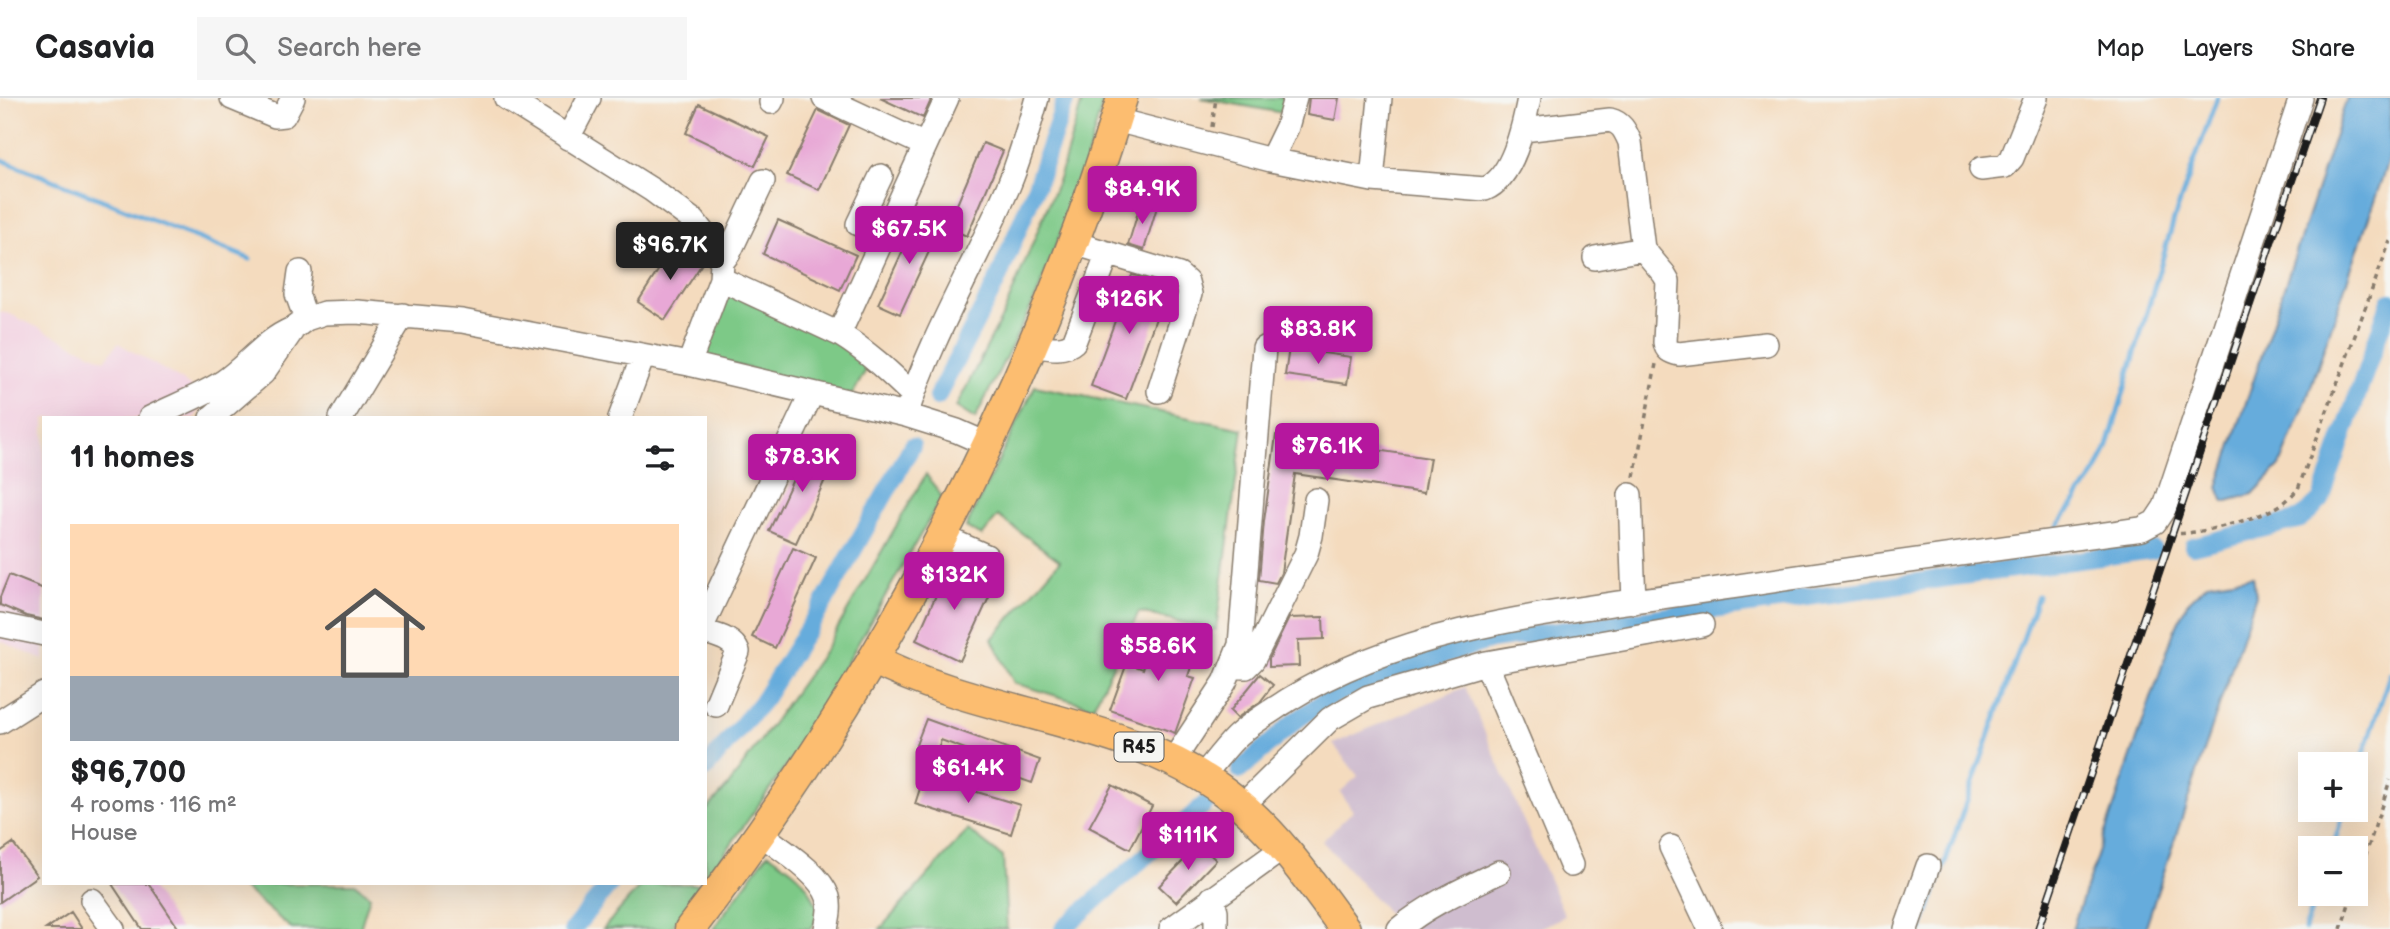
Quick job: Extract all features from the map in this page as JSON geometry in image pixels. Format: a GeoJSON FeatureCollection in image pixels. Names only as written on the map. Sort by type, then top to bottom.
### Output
{"type":"FeatureCollection","features":[{"type":"Feature","properties":{"kind":"main road"},"geometry":{"type":"LineString","coordinates":[[690,929],[761,834],[812,758],[943,537],[989,445],[1074,243],[1119,109]]}},
{"type":"Feature","properties":{"kind":"main road","name":"R45"},"geometry":{"type":"LineString","coordinates":[[873,659],[920,682],[1101,734],[1172,761],[1202,777],[1242,806],[1282,849],[1345,929]]}},
{"type":"Feature","properties":{"kind":"street"},"geometry":{"type":"LineString","coordinates":[[232,98],[275,116],[284,115],[293,98]]}},
{"type":"Feature","properties":{"kind":"street"},"geometry":{"type":"LineString","coordinates":[[506,98],[652,190],[694,221],[710,242],[721,270],[839,334],[874,358],[909,405],[948,428],[989,445]]}},
{"type":"Feature","properties":{"kind":"street"},"geometry":{"type":"LineString","coordinates":[[568,138],[589,98]]}},
{"type":"Feature","properties":{"kind":"street"},"geometry":{"type":"LineString","coordinates":[[824,98],[925,145]]}},
{"type":"Feature","properties":{"kind":"street"},"geometry":{"type":"LineString","coordinates":[[839,334],[947,98]]}},
{"type":"Feature","properties":{"kind":"street"},"geometry":{"type":"LineString","coordinates":[[909,405],[937,338],[1009,184],[1023,150],[1037,98]]}},
{"type":"Feature","properties":{"kind":"street"},"geometry":{"type":"LineString","coordinates":[[1271,160],[1287,127],[1295,98]]}},
{"type":"Feature","properties":{"kind":"street"},"geometry":{"type":"LineString","coordinates":[[1372,180],[1380,98]]}},
{"type":"Feature","properties":{"kind":"street"},"geometry":{"type":"LineString","coordinates":[[1119,109],[1209,145],[1271,160],[1372,180],[1485,189],[1494,186],[1501,177],[1523,130],[1529,98]]}},
{"type":"Feature","properties":{"kind":"street"},"geometry":{"type":"LineString","coordinates":[[1981,169],[2005,166],[2012,158],[2036,98]]}},
{"type":"Feature","properties":{"kind":"street"},"geometry":{"type":"LineString","coordinates":[[1202,777],[1236,738],[1260,718],[1311,686],[1366,660],[1413,643],[1479,625],[2142,529],[2155,522],[2165,507],[2301,98]]}},
{"type":"Feature","properties":{"kind":"street"},"geometry":{"type":"LineString","coordinates":[[1523,130],[1610,120],[1618,122],[1625,131],[1630,142],[1643,249],[1668,281],[1666,348],[1679,354],[1766,344]]}},
{"type":"Feature","properties":{"kind":"street"},"geometry":{"type":"LineString","coordinates":[[881,176],[862,217],[890,221]]}},
{"type":"Feature","properties":{"kind":"street"},"geometry":{"type":"LineString","coordinates":[[689,364],[721,270],[763,181]]}},
{"type":"Feature","properties":{"kind":"street"},"geometry":{"type":"LineString","coordinates":[[1074,243],[1179,275],[1187,282],[1190,294],[1159,391]]}},
{"type":"Feature","properties":{"kind":"street"},"geometry":{"type":"LineString","coordinates":[[1595,258],[1643,249]]}},
{"type":"Feature","properties":{"kind":"street"},"geometry":{"type":"LineString","coordinates":[[1032,345],[1062,348],[1069,347],[1074,342],[1108,253]]}},
{"type":"Feature","properties":{"kind":"street"},"geometry":{"type":"LineString","coordinates":[[213,416],[263,373],[300,324],[297,294],[300,272]]}},
{"type":"Feature","properties":{"kind":"street"},"geometry":{"type":"LineString","coordinates":[[154,416],[223,382],[277,335],[324,313],[402,315],[462,321],[689,364],[812,393],[909,405]]}},
{"type":"Feature","properties":{"kind":"street"},"geometry":{"type":"LineString","coordinates":[[342,416],[402,315]]}},
{"type":"Feature","properties":{"kind":"street"},"geometry":{"type":"LineString","coordinates":[[1172,761],[1225,682],[1240,645],[1264,348]]}},
{"type":"Feature","properties":{"kind":"street"},"geometry":{"type":"LineString","coordinates":[[621,416],[643,356]]}},
{"type":"Feature","properties":{"kind":"street"},"geometry":{"type":"LineString","coordinates":[[707,609],[712,583],[812,393]]}},
{"type":"Feature","properties":{"kind":"street"},"geometry":{"type":"LineString","coordinates":[[1630,495],[1634,602]]}},
{"type":"Feature","properties":{"kind":"street"},"geometry":{"type":"LineString","coordinates":[[1233,666],[1246,667],[1253,660],[1306,554],[1316,500]]}},
{"type":"Feature","properties":{"kind":"street"},"geometry":{"type":"LineString","coordinates":[[943,537],[986,556]]}},
{"type":"Feature","properties":{"kind":"street"},"geometry":{"type":"LineString","coordinates":[[0,625],[42,634]]}},
{"type":"Feature","properties":{"kind":"street"},"geometry":{"type":"LineString","coordinates":[[1242,806],[1312,734],[1330,719],[1368,697],[1486,663],[1702,625]]}},
{"type":"Feature","properties":{"kind":"street"},"geometry":{"type":"LineString","coordinates":[[707,633],[727,639],[738,652],[716,705]]}},
{"type":"Feature","properties":{"kind":"street"},"geometry":{"type":"LineString","coordinates":[[1486,663],[1571,865]]}},
{"type":"Feature","properties":{"kind":"street"},"geometry":{"type":"LineString","coordinates":[[0,722],[42,695]]}},
{"type":"Feature","properties":{"kind":"street"},"geometry":{"type":"LineString","coordinates":[[761,834],[820,883],[829,898],[826,929]]}},
{"type":"Feature","properties":{"kind":"street"},"geometry":{"type":"LineString","coordinates":[[1671,847],[1710,929]]}},
{"type":"Feature","properties":{"kind":"street"},"geometry":{"type":"LineString","coordinates":[[1171,929],[1282,849]]}},
{"type":"Feature","properties":{"kind":"street"},"geometry":{"type":"LineString","coordinates":[[1906,929],[1928,866]]}},
{"type":"Feature","properties":{"kind":"street"},"geometry":{"type":"LineString","coordinates":[[1399,929],[1436,902],[1499,872]]}},
{"type":"Feature","properties":{"kind":"street"},"geometry":{"type":"LineString","coordinates":[[1212,898],[1216,912],[1216,929]]}},
{"type":"Feature","properties":{"kind":"street"},"geometry":{"type":"LineString","coordinates":[[92,900],[113,929]]}},
{"type":"Feature","properties":{"kind":"path"},"geometry":{"type":"LineString","coordinates":[[1209,145],[1216,98]]}},
{"type":"Feature","properties":{"kind":"path"},"geometry":{"type":"LineString","coordinates":[[2155,522],[2171,534],[2183,534],[2252,518],[2281,505],[2298,489],[2390,241]]}},
{"type":"Feature","properties":{"kind":"path"},"geometry":{"type":"LineString","coordinates":[[1630,495],[1654,373],[1666,348]]}},
{"type":"Feature","properties":{"kind":"path"},"geometry":{"type":"LineString","coordinates":[[2368,848],[2390,780]]}},
{"type":"Feature","properties":{"kind":"path"},"geometry":{"type":"LineString","coordinates":[[2341,929],[2349,906]]}},
{"type":"Feature","properties":{"kind":"shaded area"},"geometry":{"type":"Polygon","coordinates":[[[0,312],[10,314],[105,360],[118,343],[183,381],[207,399],[195,416],[42,416],[42,659],[0,641],[0,312]]]}},
{"type":"Feature","properties":{"kind":"shaded area"},"geometry":{"type":"Polygon","coordinates":[[[1465,687],[1565,916],[1537,929],[1403,929],[1322,841],[1353,811],[1340,792],[1358,776],[1333,744],[1465,687]]]}},
{"type":"Feature","properties":{"kind":"green space"},"geometry":{"type":"Polygon","coordinates":[[[1083,98],[1104,98],[1080,183],[1037,295],[975,419],[956,407],[1004,313],[1060,176],[1083,98]]]}},
{"type":"Feature","properties":{"kind":"green space"},"geometry":{"type":"Polygon","coordinates":[[[1201,98],[1285,98],[1283,113],[1201,98]]]}},
{"type":"Feature","properties":{"kind":"green space"},"geometry":{"type":"Polygon","coordinates":[[[728,293],[835,340],[869,365],[852,395],[704,357],[728,293]]]}},
{"type":"Feature","properties":{"kind":"green space"},"geometry":{"type":"Polygon","coordinates":[[[1035,386],[1243,429],[1216,630],[1139,612],[1093,707],[1014,683],[992,639],[1060,561],[998,516],[982,536],[966,527],[1035,386]]]}},
{"type":"Feature","properties":{"kind":"green space"},"geometry":{"type":"Polygon","coordinates":[[[926,474],[942,497],[794,755],[707,878],[707,810],[728,786],[825,650],[926,474]]]}},
{"type":"Feature","properties":{"kind":"green space"},"geometry":{"type":"Polygon","coordinates":[[[968,830],[1003,857],[1007,929],[880,929],[968,830]]]}},
{"type":"Feature","properties":{"kind":"green space"},"geometry":{"type":"Polygon","coordinates":[[[768,853],[794,872],[811,893],[820,914],[811,929],[713,929],[768,853]]]}},
{"type":"Feature","properties":{"kind":"green space"},"geometry":{"type":"Polygon","coordinates":[[[240,885],[355,885],[370,896],[360,929],[292,929],[240,885]]]}},
{"type":"Feature","properties":{"kind":"green space"},"geometry":{"type":"Polygon","coordinates":[[[641,885],[702,885],[670,929],[603,929],[641,885]]]}},
{"type":"Feature","properties":{"kind":"water"},"geometry":{"type":"Polygon","coordinates":[[[2347,98],[2390,98],[2390,155],[2306,401],[2280,466],[2253,494],[2224,502],[2218,487],[2347,98]]]}},
{"type":"Feature","properties":{"kind":"water"},"geometry":{"type":"Polygon","coordinates":[[[2253,576],[2256,595],[2145,929],[2072,929],[2174,631],[2187,603],[2208,583],[2253,576]]]}},
{"type":"Feature","properties":{"kind":"building"},"geometry":{"type":"Polygon","coordinates":[[[880,98],[932,98],[923,118],[880,98]]]}},
{"type":"Feature","properties":{"kind":"building"},"geometry":{"type":"Polygon","coordinates":[[[1309,98],[1339,98],[1335,120],[1307,115],[1309,98]]]}},
{"type":"Feature","properties":{"kind":"building"},"geometry":{"type":"Polygon","coordinates":[[[699,104],[769,137],[755,166],[686,133],[699,104]]]}},
{"type":"Feature","properties":{"kind":"building"},"geometry":{"type":"Polygon","coordinates":[[[818,110],[849,125],[819,190],[787,175],[818,110]]]}},
{"type":"Feature","properties":{"kind":"building"},"geometry":{"type":"Polygon","coordinates":[[[983,143],[1003,151],[967,236],[947,228],[983,143]]]}},
{"type":"Feature","properties":{"kind":"building"},"geometry":{"type":"Polygon","coordinates":[[[1141,202],[1157,207],[1144,250],[1128,245],[1141,202]]]}},
{"type":"Feature","properties":{"kind":"building"},"geometry":{"type":"Polygon","coordinates":[[[918,218],[940,228],[900,314],[878,304],[918,218]]]}},
{"type":"Feature","properties":{"kind":"building"},"geometry":{"type":"Polygon","coordinates":[[[778,220],[856,255],[840,290],[763,254],[778,220]]]}},
{"type":"Feature","properties":{"kind":"building"},"geometry":{"type":"Polygon","coordinates":[[[675,244],[703,262],[665,320],[638,302],[675,244]]]}},
{"type":"Feature","properties":{"kind":"building"},"geometry":{"type":"Polygon","coordinates":[[[1132,275],[1168,286],[1126,399],[1091,386],[1132,275]]]}},
{"type":"Feature","properties":{"kind":"building"},"geometry":{"type":"Polygon","coordinates":[[[1289,348],[1351,357],[1347,384],[1285,375],[1289,348]]]}},
{"type":"Feature","properties":{"kind":"building"},"geometry":{"type":"Polygon","coordinates":[[[1276,435],[1430,458],[1424,493],[1295,474],[1281,573],[1276,583],[1259,580],[1276,435]]]}},
{"type":"Feature","properties":{"kind":"building"},"geometry":{"type":"Polygon","coordinates":[[[809,445],[835,458],[796,543],[769,531],[809,445]]]}},
{"type":"Feature","properties":{"kind":"building"},"geometry":{"type":"Polygon","coordinates":[[[793,548],[816,558],[775,648],[752,637],[793,548]]]}},
{"type":"Feature","properties":{"kind":"building"},"geometry":{"type":"Polygon","coordinates":[[[953,557],[991,593],[960,661],[916,640],[953,557]]]}},
{"type":"Feature","properties":{"kind":"building"},"geometry":{"type":"Polygon","coordinates":[[[9,575],[42,588],[42,620],[0,605],[0,597],[9,575]]]}},
{"type":"Feature","properties":{"kind":"building"},"geometry":{"type":"Polygon","coordinates":[[[1323,617],[1324,639],[1298,640],[1299,666],[1269,667],[1269,659],[1289,618],[1323,617]]]}},
{"type":"Feature","properties":{"kind":"building"},"geometry":{"type":"Polygon","coordinates":[[[1157,629],[1199,644],[1188,676],[1195,678],[1175,733],[1110,710],[1127,663],[1143,669],[1157,629]]]}},
{"type":"Feature","properties":{"kind":"building"},"geometry":{"type":"Polygon","coordinates":[[[1260,674],[1273,685],[1260,702],[1237,718],[1230,711],[1260,674]]]}},
{"type":"Feature","properties":{"kind":"building"},"geometry":{"type":"Polygon","coordinates":[[[926,719],[1040,760],[1032,783],[967,760],[971,751],[941,740],[937,753],[916,745],[926,719]]]}},
{"type":"Feature","properties":{"kind":"building"},"geometry":{"type":"Polygon","coordinates":[[[924,776],[1020,805],[1011,834],[915,804],[924,776]]]}},
{"type":"Feature","properties":{"kind":"building"},"geometry":{"type":"Polygon","coordinates":[[[1112,785],[1152,806],[1130,849],[1089,827],[1112,785]]]}},
{"type":"Feature","properties":{"kind":"building"},"geometry":{"type":"Polygon","coordinates":[[[1196,841],[1216,860],[1176,902],[1159,886],[1185,859],[1181,856],[1196,841]]]}},
{"type":"Feature","properties":{"kind":"building"},"geometry":{"type":"Polygon","coordinates":[[[13,843],[37,876],[0,902],[0,852],[13,843]]]}},
{"type":"Feature","properties":{"kind":"building"},"geometry":{"type":"Polygon","coordinates":[[[113,885],[150,885],[179,929],[142,929],[113,885]]]}},
{"type":"Feature","properties":{"kind":"building"},"geometry":{"type":"Polygon","coordinates":[[[71,912],[82,929],[46,929],[71,912]]]}},
{"type":"Feature","properties":{"kind":"waterway"},"geometry":{"type":"LineString","coordinates":[[937,397],[997,281],[1037,184],[1066,98]]}},
{"type":"Feature","properties":{"kind":"waterway"},"geometry":{"type":"LineString","coordinates":[[2057,527],[2097,471],[2108,446],[2175,216],[2217,98]]}},
{"type":"Feature","properties":{"kind":"waterway"},"geometry":{"type":"LineString","coordinates":[[0,159],[250,259]]}},
{"type":"Feature","properties":{"kind":"waterway"},"geometry":{"type":"LineString","coordinates":[[2193,546],[2301,519],[2321,500],[2390,301]]}},
{"type":"Feature","properties":{"kind":"waterway"},"geometry":{"type":"LineString","coordinates":[[707,767],[764,699],[822,606],[912,446]]}},
{"type":"Feature","properties":{"kind":"waterway"},"geometry":{"type":"LineString","coordinates":[[1240,770],[1294,722],[1328,698],[1364,682],[1491,640],[2153,550]]}},
{"type":"Feature","properties":{"kind":"waterway"},"geometry":{"type":"LineString","coordinates":[[1922,929],[2038,596]]}},
{"type":"Feature","properties":{"kind":"waterway"},"geometry":{"type":"LineString","coordinates":[[2364,752],[2390,674]]}},
{"type":"Feature","properties":{"kind":"waterway"},"geometry":{"type":"LineString","coordinates":[[1063,929],[1205,804]]}},
{"type":"Feature","properties":{"kind":"waterway"},"geometry":{"type":"LineString","coordinates":[[2336,836],[2341,822]]}},
{"type":"Feature","properties":{"kind":"waterway"},"geometry":{"type":"LineString","coordinates":[[573,929],[609,885]]}},
{"type":"Feature","properties":{"kind":"waterway"},"geometry":{"type":"LineString","coordinates":[[2305,929],[2313,906]]}},
{"type":"Feature","properties":{"kind":"railway"},"geometry":{"type":"LineString","coordinates":[[2038,929],[2320,98]]}}]}
